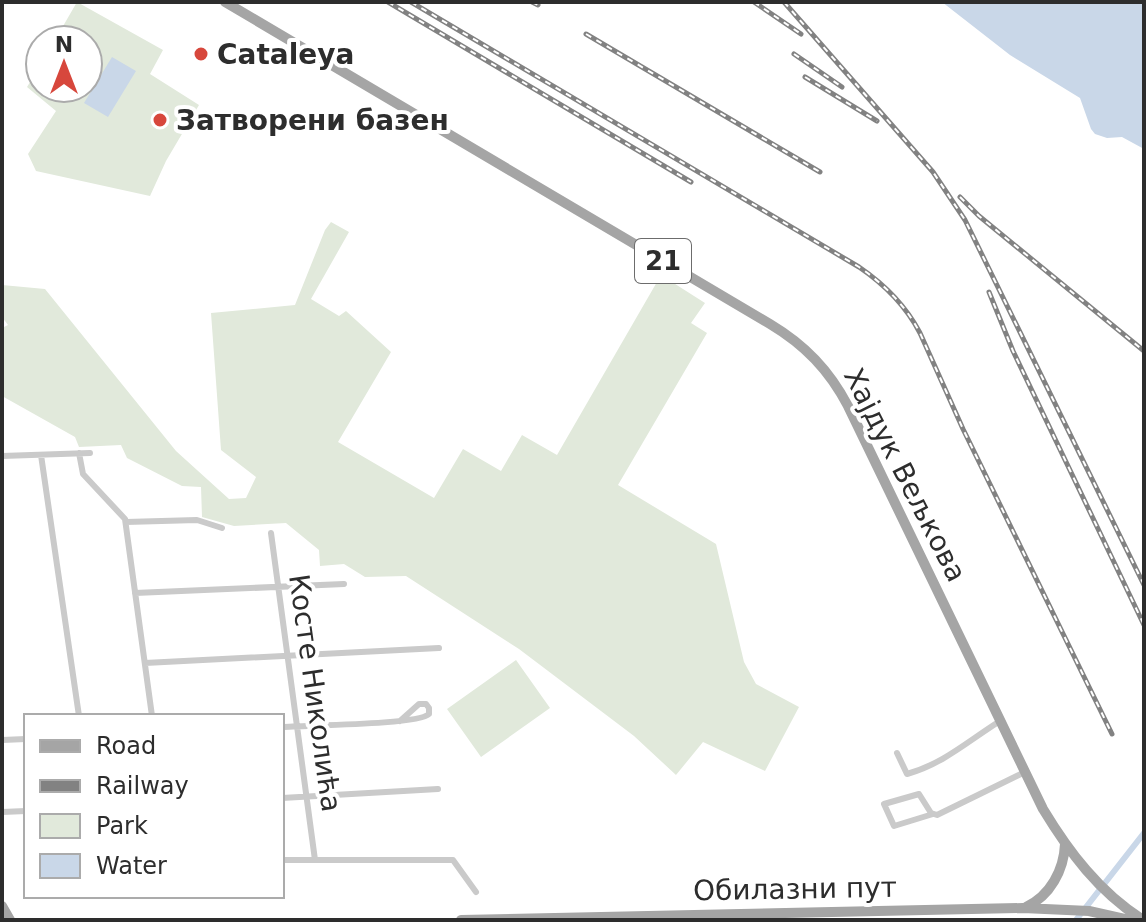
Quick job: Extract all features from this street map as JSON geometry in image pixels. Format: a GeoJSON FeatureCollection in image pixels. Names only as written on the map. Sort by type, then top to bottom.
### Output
{"type":"FeatureCollection","features":[{"type":"Feature","properties":{"kind":"main road","name":"Хајдук Вељкова"},"geometry":{"type":"LineString","coordinates":[[225,2],[770,324],[805,348],[827,372],[845,399],[1025,772],[1065,844]]}},
{"type":"Feature","properties":{"kind":"main road","name":"21"},"geometry":{"type":"LineString","coordinates":[[1065,844],[1118,902],[1143,920]]}},
{"type":"Feature","properties":{"kind":"main road"},"geometry":{"type":"LineString","coordinates":[[1023,908],[1040,899],[1051,885],[1064,860],[1065,844]]}},
{"type":"Feature","properties":{"kind":"main road"},"geometry":{"type":"LineString","coordinates":[[2,906],[10,920]]}},
{"type":"Feature","properties":{"kind":"main road","name":"Обилазни пут"},"geometry":{"type":"LineString","coordinates":[[461,920],[1043,908],[1129,920]]}},
{"type":"Feature","properties":{"kind":"street"},"geometry":{"type":"LineString","coordinates":[[79,453],[83,474],[126,522],[152,714]]}},
{"type":"Feature","properties":{"kind":"street"},"geometry":{"type":"LineString","coordinates":[[2,456],[90,453]]}},
{"type":"Feature","properties":{"kind":"street"},"geometry":{"type":"LineString","coordinates":[[41,455],[79,714]]}},
{"type":"Feature","properties":{"kind":"street"},"geometry":{"type":"LineString","coordinates":[[126,522],[197,520],[222,528]]}},
{"type":"Feature","properties":{"kind":"street","name":"Косте Николића"},"geometry":{"type":"LineString","coordinates":[[271,533],[315,860]]}},
{"type":"Feature","properties":{"kind":"street"},"geometry":{"type":"LineString","coordinates":[[135,593],[344,584]]}},
{"type":"Feature","properties":{"kind":"street"},"geometry":{"type":"LineString","coordinates":[[145,663],[439,648]]}},
{"type":"Feature","properties":{"kind":"street"},"geometry":{"type":"LineString","coordinates":[[284,727],[400,721]]}},
{"type":"Feature","properties":{"kind":"street"},"geometry":{"type":"LineString","coordinates":[[897,753],[907,774],[926,769],[942,762],[1000,721]]}},
{"type":"Feature","properties":{"kind":"street"},"geometry":{"type":"LineString","coordinates":[[2,740],[24,739]]}},
{"type":"Feature","properties":{"kind":"street"},"geometry":{"type":"LineString","coordinates":[[933,814],[923,796],[917,793],[884,804],[894,826],[940,814],[1025,772]]}},
{"type":"Feature","properties":{"kind":"street"},"geometry":{"type":"LineString","coordinates":[[284,798],[438,789]]}},
{"type":"Feature","properties":{"kind":"street"},"geometry":{"type":"LineString","coordinates":[[2,812],[24,811]]}},
{"type":"Feature","properties":{"kind":"street"},"geometry":{"type":"LineString","coordinates":[[284,860],[453,860],[476,892]]}},
{"type":"Feature","properties":{"kind":"green space"},"geometry":{"type":"Polygon","coordinates":[[[77,2],[163,50],[150,74],[199,105],[166,161],[150,196],[36,171],[28,154],[56,111],[48,104],[104,104],[104,24],[64,24],[77,2]]]}},
{"type":"Feature","properties":{"kind":"green space"},"geometry":{"type":"Polygon","coordinates":[[[331,222],[349,232],[311,299],[339,316],[346,311],[391,352],[338,442],[434,498],[463,449],[501,471],[522,435],[557,455],[661,275],[705,303],[691,323],[707,333],[618,485],[716,544],[744,662],[756,684],[799,707],[765,771],[703,742],[676,775],[634,736],[519,649],[406,576],[365,577],[344,564],[320,566],[319,550],[286,523],[234,526],[202,517],[201,487],[182,486],[127,458],[121,445],[79,447],[75,437],[2,396],[2,328],[8,325],[2,317],[2,285],[45,289],[176,451],[229,499],[246,498],[256,477],[221,450],[211,313],[295,305],[331,222]]]}},
{"type":"Feature","properties":{"kind":"green space"},"geometry":{"type":"Polygon","coordinates":[[[516,660],[550,708],[481,757],[447,709],[516,660]]]}},
{"type":"Feature","properties":{"kind":"water"},"geometry":{"type":"Polygon","coordinates":[[[942,2],[1144,2],[1144,149],[1122,137],[1107,138],[1095,134],[1080,98],[1010,55],[942,2]]]}},
{"type":"Feature","properties":{"kind":"water"},"geometry":{"type":"Polygon","coordinates":[[[112,57],[136,71],[108,117],[86,104],[104,104],[104,70],[112,57]]]}},
{"type":"Feature","properties":{"kind":"waterway"},"geometry":{"type":"LineString","coordinates":[[1076,920],[1144,833]]}},
{"type":"Feature","properties":{"kind":"railway"},"geometry":{"type":"LineString","coordinates":[[388,2],[691,182]]}},
{"type":"Feature","properties":{"kind":"railway"},"geometry":{"type":"LineString","coordinates":[[411,2],[859,267],[894,296],[920,333],[963,429],[1112,734]]}},
{"type":"Feature","properties":{"kind":"railway"},"geometry":{"type":"LineString","coordinates":[[532,2],[538,5]]}},
{"type":"Feature","properties":{"kind":"railway"},"geometry":{"type":"LineString","coordinates":[[754,2],[801,34]]}},
{"type":"Feature","properties":{"kind":"railway"},"geometry":{"type":"LineString","coordinates":[[784,2],[933,172],[965,220],[1144,585]]}},
{"type":"Feature","properties":{"kind":"railway"},"geometry":{"type":"LineString","coordinates":[[586,34],[820,172]]}},
{"type":"Feature","properties":{"kind":"railway"},"geometry":{"type":"LineString","coordinates":[[794,54],[842,87]]}},
{"type":"Feature","properties":{"kind":"railway"},"geometry":{"type":"LineString","coordinates":[[805,77],[877,121]]}},
{"type":"Feature","properties":{"kind":"railway"},"geometry":{"type":"LineString","coordinates":[[960,197],[1144,351]]}},
{"type":"Feature","properties":{"kind":"railway"},"geometry":{"type":"LineString","coordinates":[[989,292],[1013,351],[1144,625]]}},
{"type":"Feature","properties":{"kind":"place","name":"Cataleya"},"geometry":{"type":"Point","coordinates":[201,54]}},
{"type":"Feature","properties":{"kind":"place","name":"Затворени базен"},"geometry":{"type":"Point","coordinates":[160,120]}}]}
